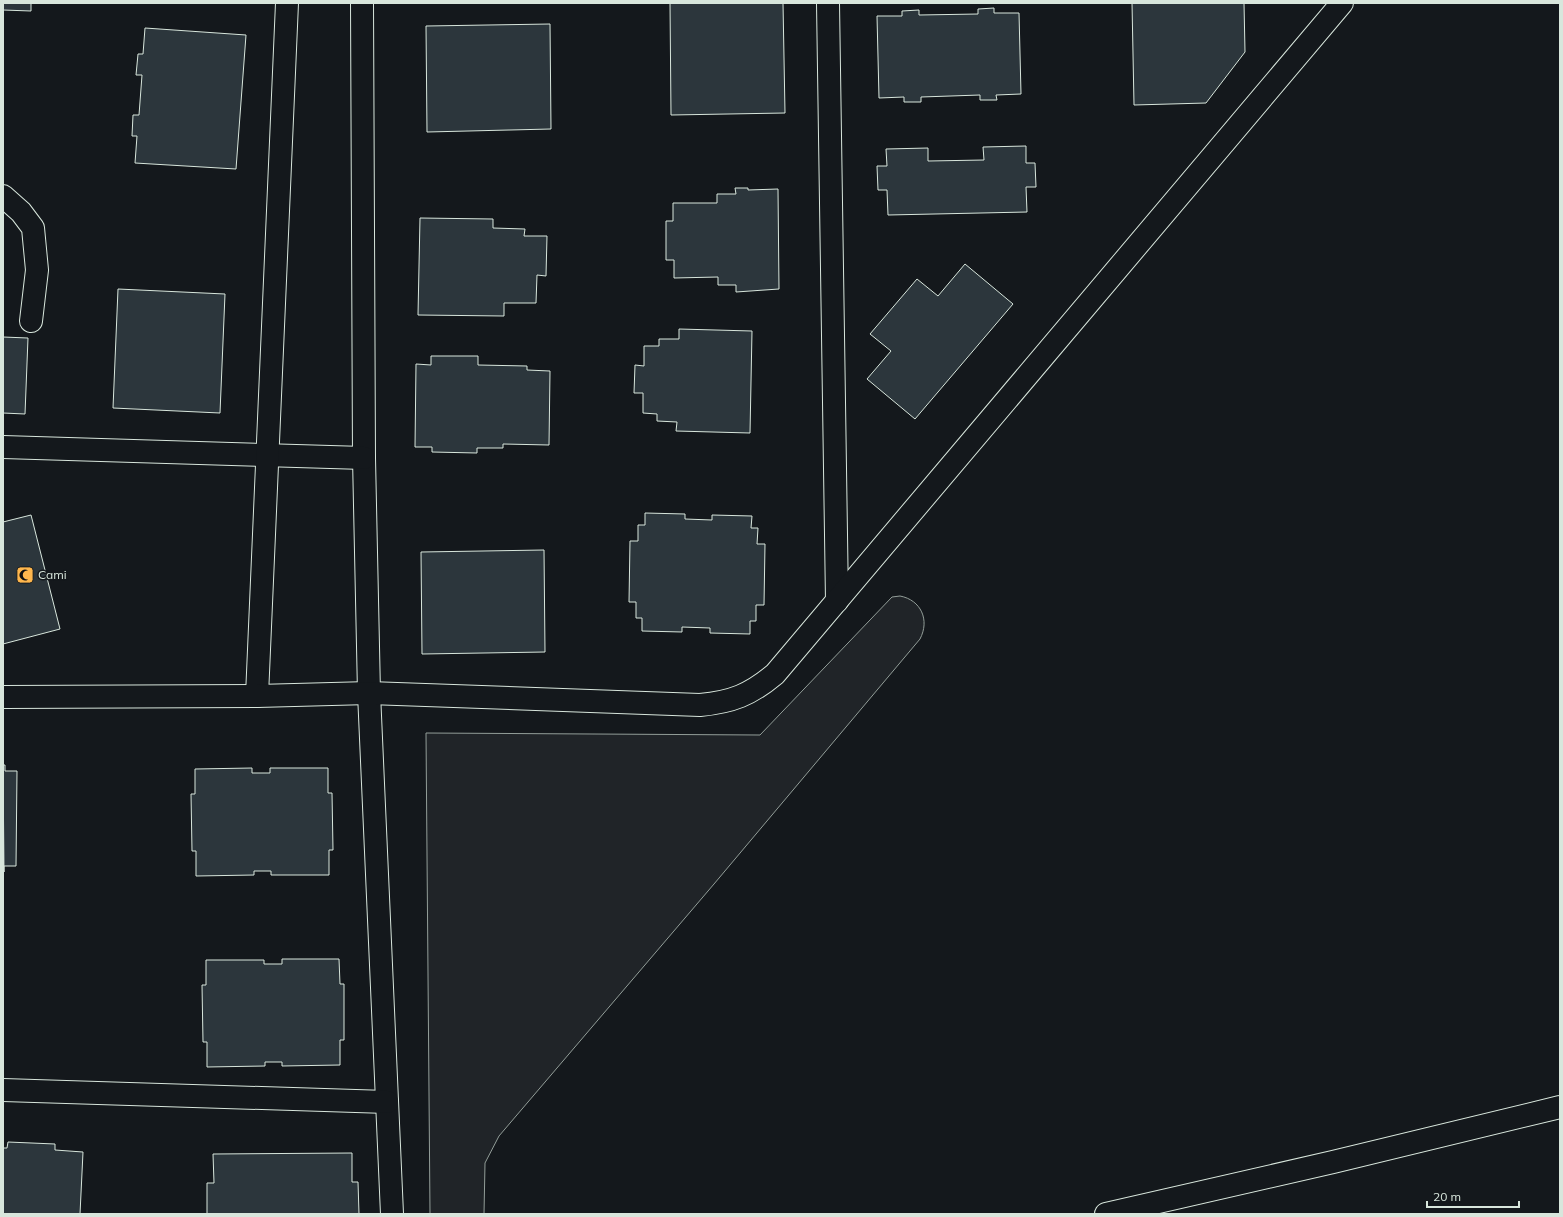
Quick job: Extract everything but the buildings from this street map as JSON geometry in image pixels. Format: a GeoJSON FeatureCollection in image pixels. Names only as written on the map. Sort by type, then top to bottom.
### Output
{"type":"FeatureCollection","features":[{"type":"Feature","properties":{"kind":"street"},"geometry":{"type":"LineString","coordinates":[[257,696],[287,3]]}},
{"type":"Feature","properties":{"kind":"street"},"geometry":{"type":"LineString","coordinates":[[362,3],[364,458],[369,693],[392,1214]]}},
{"type":"Feature","properties":{"kind":"street"},"geometry":{"type":"LineString","coordinates":[[828,3],[836,601]]}},
{"type":"Feature","properties":{"kind":"street"},"geometry":{"type":"LineString","coordinates":[[1321,3],[1321,29]]}},
{"type":"Feature","properties":{"kind":"street"},"geometry":{"type":"LineString","coordinates":[[3,697],[257,696],[369,693],[700,705],[720,703],[740,697],[759,687],[775,674],[1342,3]]}},
{"type":"Feature","properties":{"kind":"street"},"geometry":{"type":"LineString","coordinates":[[3,196],[21,212],[33,228],[37,270],[31,321]]}},
{"type":"Feature","properties":{"kind":"street"},"geometry":{"type":"LineString","coordinates":[[3,447],[364,458]]}},
{"type":"Feature","properties":{"kind":"street"},"geometry":{"type":"LineString","coordinates":[[3,1090],[387,1102]]}},
{"type":"Feature","properties":{"kind":"street"},"geometry":{"type":"LineString","coordinates":[[1106,1214],[1341,1160],[1560,1107]]}},
{"type":"Feature","properties":{"kind":"shaded area"},"geometry":{"type":"Polygon","coordinates":[[[900,596],[913,602],[922,612],[924,625],[920,639],[499,1136],[485,1163],[484,1214],[430,1214],[426,733],[760,735],[892,597],[900,596]]]}},
{"type":"Feature","properties":{"kind":"place","name":"Cami"},"geometry":{"type":"Point","coordinates":[25,575]}}]}
